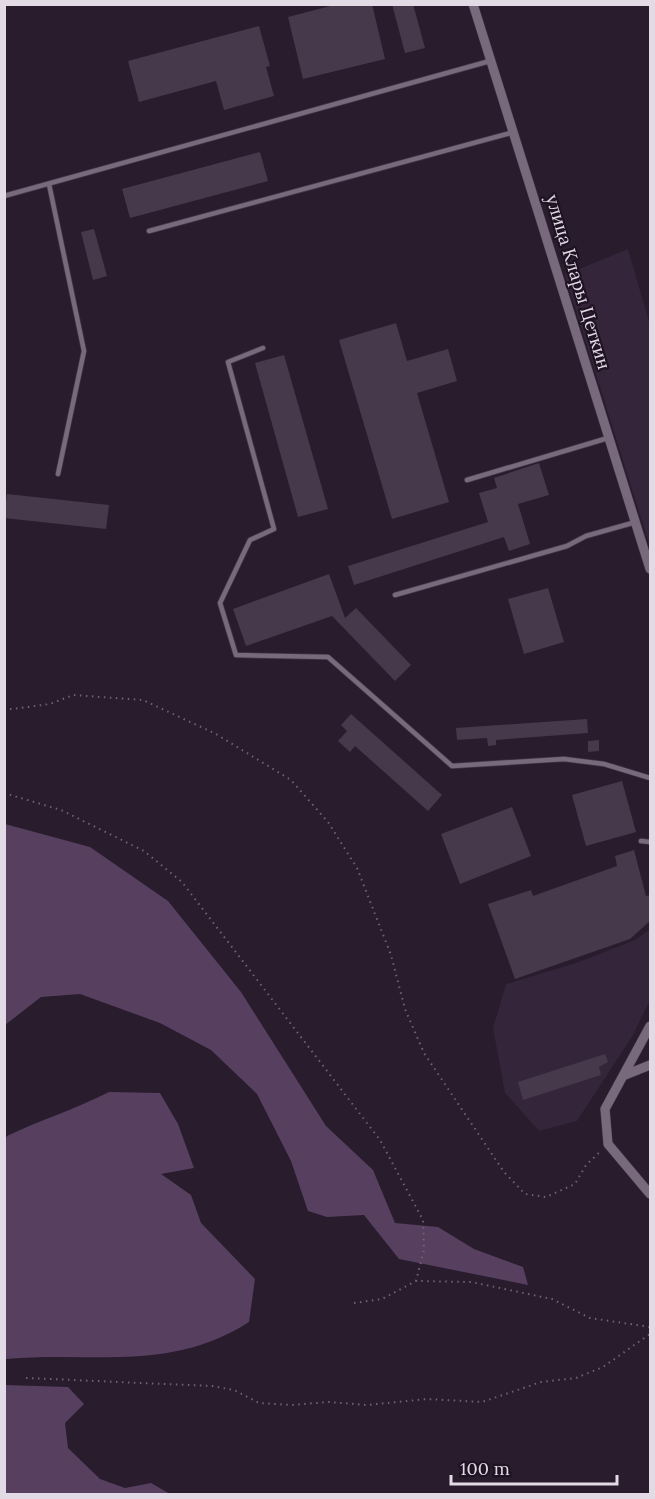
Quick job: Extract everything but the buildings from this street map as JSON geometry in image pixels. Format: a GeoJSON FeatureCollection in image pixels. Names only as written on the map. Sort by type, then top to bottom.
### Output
{"type":"FeatureCollection","features":[{"type":"Feature","properties":{"kind":"street","name":"улица Клары Цеткин"},"geometry":{"type":"LineString","coordinates":[[474,4],[651,569]]}},
{"type":"Feature","properties":{"kind":"street"},"geometry":{"type":"LineString","coordinates":[[651,1026],[605,1109],[608,1144],[651,1194]]}},
{"type":"Feature","properties":{"kind":"street"},"geometry":{"type":"LineString","coordinates":[[625,1075],[651,1065]]}},
{"type":"Feature","properties":{"kind":"lane"},"geometry":{"type":"LineString","coordinates":[[4,196],[492,60]]}},
{"type":"Feature","properties":{"kind":"lane"},"geometry":{"type":"LineString","coordinates":[[149,231],[514,132]]}},
{"type":"Feature","properties":{"kind":"lane"},"geometry":{"type":"LineString","coordinates":[[49,184],[84,351],[58,474]]}},
{"type":"Feature","properties":{"kind":"lane"},"geometry":{"type":"LineString","coordinates":[[263,348],[228,362],[274,529],[250,540],[220,603],[236,655],[328,657],[452,766],[564,759],[604,764],[651,778]]}},
{"type":"Feature","properties":{"kind":"lane"},"geometry":{"type":"LineString","coordinates":[[467,480],[609,438]]}},
{"type":"Feature","properties":{"kind":"lane"},"geometry":{"type":"LineString","coordinates":[[395,595],[567,546],[586,536],[636,522]]}},
{"type":"Feature","properties":{"kind":"lane"},"geometry":{"type":"LineString","coordinates":[[641,841],[651,842]]}},
{"type":"Feature","properties":{"kind":"path"},"geometry":{"type":"LineString","coordinates":[[4,710],[50,704],[73,695],[143,700],[216,734],[291,780],[328,822],[357,867],[391,955],[405,1009],[424,1053],[504,1172],[525,1194],[546,1197],[575,1184],[586,1165],[608,1144]]}},
{"type":"Feature","properties":{"kind":"path"},"geometry":{"type":"LineString","coordinates":[[4,793],[61,810],[144,851],[182,882],[380,1140],[423,1220],[424,1250],[416,1281]]}},
{"type":"Feature","properties":{"kind":"path"},"geometry":{"type":"LineString","coordinates":[[354,1303],[382,1299],[416,1281],[471,1282],[515,1289],[552,1299],[590,1318],[651,1328]]}},
{"type":"Feature","properties":{"kind":"path"},"geometry":{"type":"LineString","coordinates":[[26,1378],[212,1386],[234,1390],[259,1403],[291,1405],[329,1402],[368,1405],[427,1399],[482,1402],[541,1382],[576,1378],[603,1367],[651,1334]]}},
{"type":"Feature","properties":{"kind":"shaded area"},"geometry":{"type":"Polygon","coordinates":[[[628,249],[650,325],[650,547],[565,275],[628,249]]]}},
{"type":"Feature","properties":{"kind":"shaded area"},"geometry":{"type":"Polygon","coordinates":[[[5,824],[90,847],[168,901],[241,992],[326,1126],[373,1170],[395,1223],[438,1227],[474,1249],[523,1267],[528,1285],[399,1259],[364,1215],[327,1217],[308,1211],[291,1161],[257,1094],[211,1050],[160,1023],[80,994],[41,997],[5,1025],[5,824]]]}},
{"type":"Feature","properties":{"kind":"shaded area"},"geometry":{"type":"Polygon","coordinates":[[[650,929],[650,1000],[633,1035],[577,1121],[539,1131],[505,1093],[493,1028],[506,984],[579,962],[635,940],[650,929]]]}},
{"type":"Feature","properties":{"kind":"shaded area"},"geometry":{"type":"Polygon","coordinates":[[[109,1092],[160,1093],[178,1124],[194,1168],[161,1174],[191,1195],[201,1223],[255,1279],[249,1322],[219,1338],[190,1348],[160,1354],[130,1357],[6,1359],[5,1140],[7,1136],[20,1130],[109,1092]]]}},
{"type":"Feature","properties":{"kind":"shaded area"},"geometry":{"type":"Polygon","coordinates":[[[5,1385],[68,1387],[84,1404],[65,1423],[68,1448],[100,1479],[125,1488],[151,1483],[170,1494],[5,1494],[5,1385]]]}}]}
